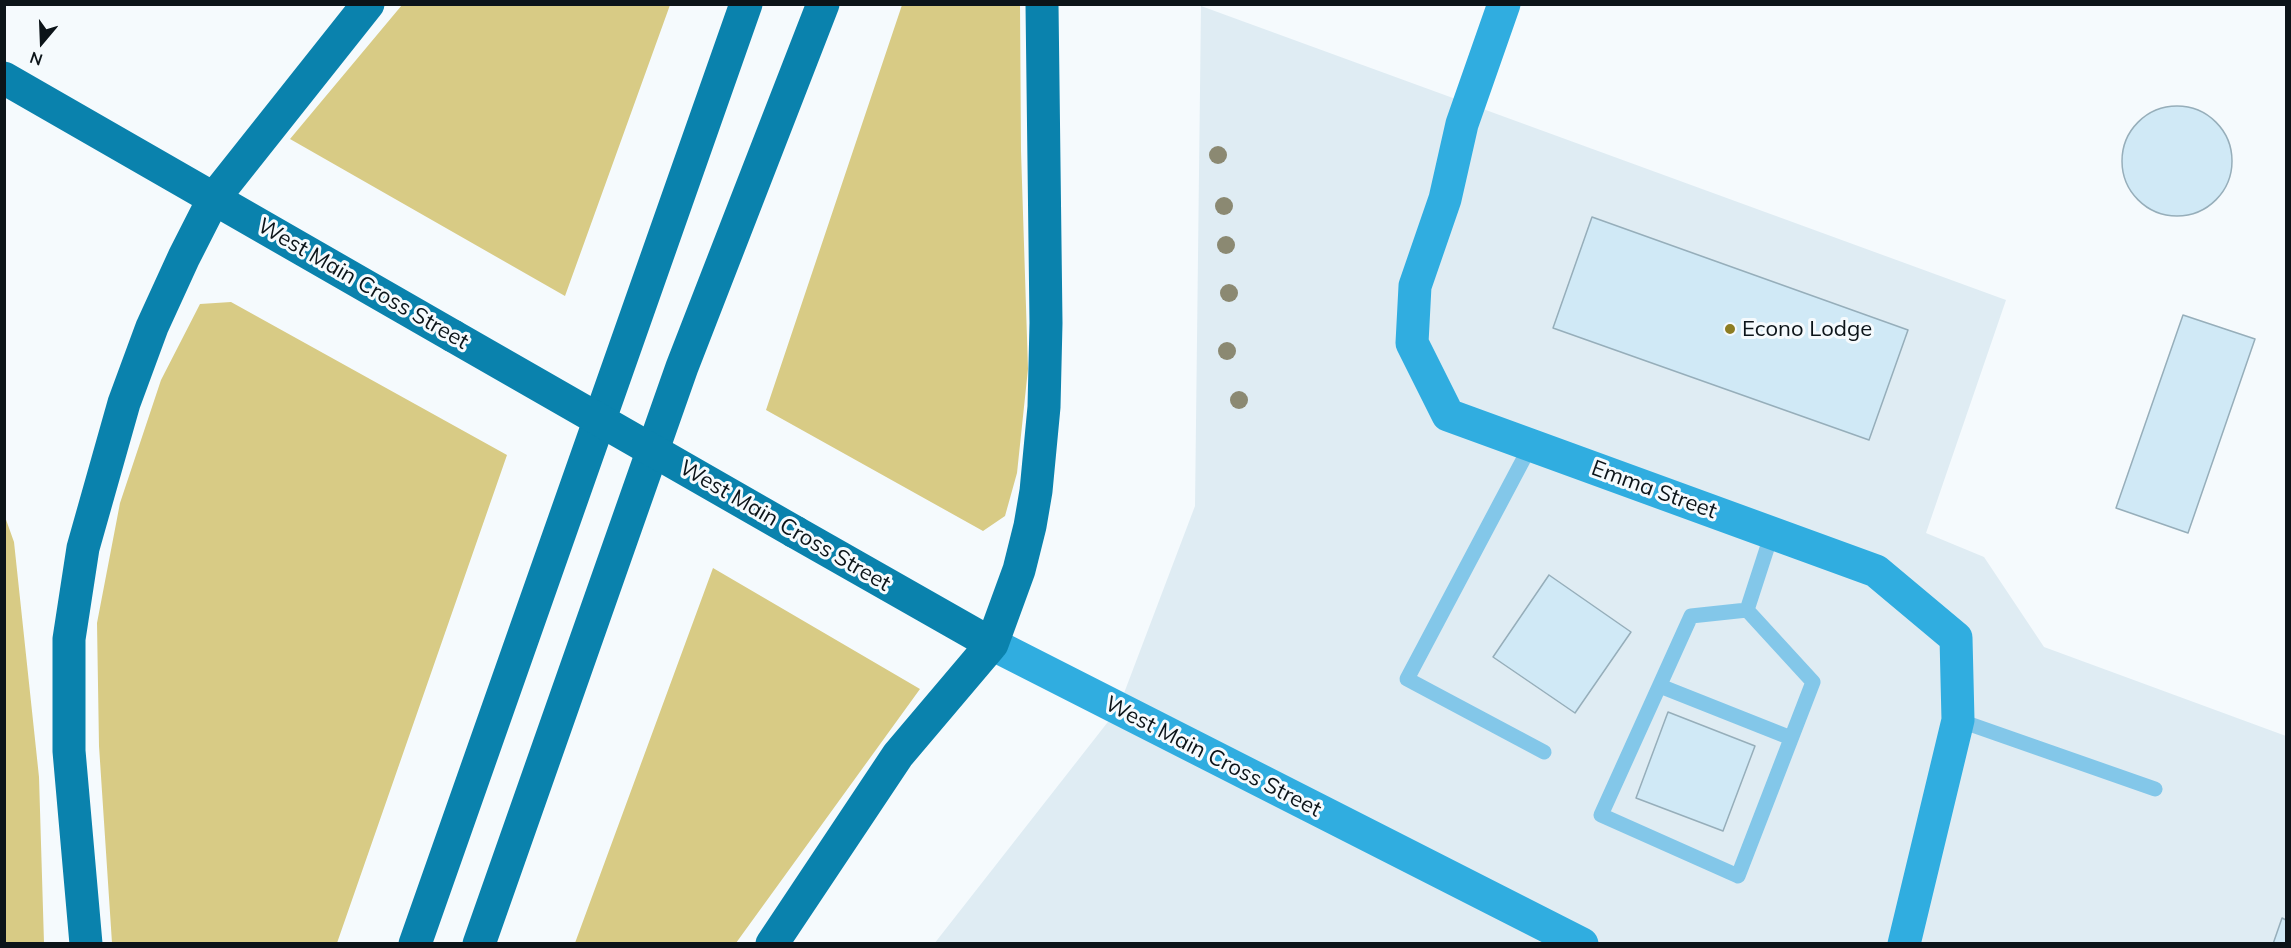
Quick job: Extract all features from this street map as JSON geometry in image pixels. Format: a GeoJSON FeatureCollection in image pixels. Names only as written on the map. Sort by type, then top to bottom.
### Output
{"type":"FeatureCollection","features":[{"type":"Feature","properties":{"kind":"highway"},"geometry":{"type":"LineString","coordinates":[[86,944],[69,751],[69,639],[83,548],[124,403],[184,257],[214,198],[368,4]]}},
{"type":"Feature","properties":{"kind":"highway"},"geometry":{"type":"LineString","coordinates":[[415,944],[746,4]]}},
{"type":"Feature","properties":{"kind":"highway"},"geometry":{"type":"LineString","coordinates":[[479,944],[682,367],[823,4]]}},
{"type":"Feature","properties":{"kind":"highway"},"geometry":{"type":"LineString","coordinates":[[772,944],[898,755],[992,644],[1019,570],[1036,491],[1044,407],[1046,323],[1042,4]]}},
{"type":"Feature","properties":{"kind":"highway","name":"West Main Cross Street"},"geometry":{"type":"LineString","coordinates":[[4,78],[992,644]]}},
{"type":"Feature","properties":{"kind":"street","name":"Emma Street"},"geometry":{"type":"LineString","coordinates":[[1504,4],[1462,124],[1444,199],[1415,286],[1412,343],[1448,415],[1876,571],[1956,638],[1958,720],[1904,944]]}},
{"type":"Feature","properties":{"kind":"street","name":"West Main Cross Street"},"geometry":{"type":"LineString","coordinates":[[992,644],[1582,944]]}},
{"type":"Feature","properties":{"kind":"lane"},"geometry":{"type":"LineString","coordinates":[[1531,445],[1407,679],[1544,752]]}},
{"type":"Feature","properties":{"kind":"lane"},"geometry":{"type":"LineString","coordinates":[[1747,610],[1772,533]]}},
{"type":"Feature","properties":{"kind":"lane"},"geometry":{"type":"LineString","coordinates":[[1747,610],[1813,682],[1738,876],[1601,814],[1690,616],[1747,610]]}},
{"type":"Feature","properties":{"kind":"lane"},"geometry":{"type":"LineString","coordinates":[[1660,686],[1791,738]]}},
{"type":"Feature","properties":{"kind":"lane"},"geometry":{"type":"LineString","coordinates":[[1958,720],[2155,789]]}},
{"type":"Feature","properties":{"kind":"shaded area"},"geometry":{"type":"Polygon","coordinates":[[[402,5],[670,5],[565,296],[290,139],[402,5]]]}},
{"type":"Feature","properties":{"kind":"shaded area"},"geometry":{"type":"Polygon","coordinates":[[[902,5],[1020,5],[1021,151],[1028,369],[1017,473],[1005,516],[983,531],[766,410],[902,5]]]}},
{"type":"Feature","properties":{"kind":"shaded area"},"geometry":{"type":"Polygon","coordinates":[[[1201,6],[2006,300],[1926,533],[1984,557],[2044,647],[2286,736],[2286,943],[934,944],[1118,709],[1195,506],[1201,6]]]}},
{"type":"Feature","properties":{"kind":"shaded area"},"geometry":{"type":"Polygon","coordinates":[[[231,302],[507,455],[337,943],[112,943],[99,746],[97,623],[120,503],[161,380],[200,304],[231,302]]]}},
{"type":"Feature","properties":{"kind":"shaded area"},"geometry":{"type":"Polygon","coordinates":[[[4,514],[14,542],[39,777],[44,943],[5,943],[4,514]]]}},
{"type":"Feature","properties":{"kind":"shaded area"},"geometry":{"type":"Polygon","coordinates":[[[713,568],[920,689],[736,943],[575,943],[713,568]]]}},
{"type":"Feature","properties":{"kind":"building"},"geometry":{"type":"Polygon","coordinates":[[[2177,106],[2198,110],[2216,122],[2228,140],[2232,161],[2228,182],[2216,200],[2198,212],[2177,216],[2156,212],[2138,200],[2126,182],[2122,161],[2126,140],[2138,122],[2156,110],[2177,106]]]}},
{"type":"Feature","properties":{"kind":"building","name":"Econo Lodge"},"geometry":{"type":"Polygon","coordinates":[[[1592,217],[1908,330],[1869,440],[1553,328],[1592,217]]]}},
{"type":"Feature","properties":{"kind":"building"},"geometry":{"type":"Polygon","coordinates":[[[2183,315],[2255,339],[2188,533],[2116,508],[2183,315]]]}},
{"type":"Feature","properties":{"kind":"building"},"geometry":{"type":"Polygon","coordinates":[[[1549,575],[1631,632],[1575,713],[1493,657],[1549,575]]]}},
{"type":"Feature","properties":{"kind":"building"},"geometry":{"type":"Polygon","coordinates":[[[1668,712],[1755,746],[1723,831],[1636,798],[1668,712]]]}},
{"type":"Feature","properties":{"kind":"building"},"geometry":{"type":"Polygon","coordinates":[[[2282,918],[2286,920],[2286,944],[2273,944],[2282,918]]]}},
{"type":"Feature","properties":{"kind":"place","name":"Econo Lodge"},"geometry":{"type":"Point","coordinates":[1730,329]}}]}
